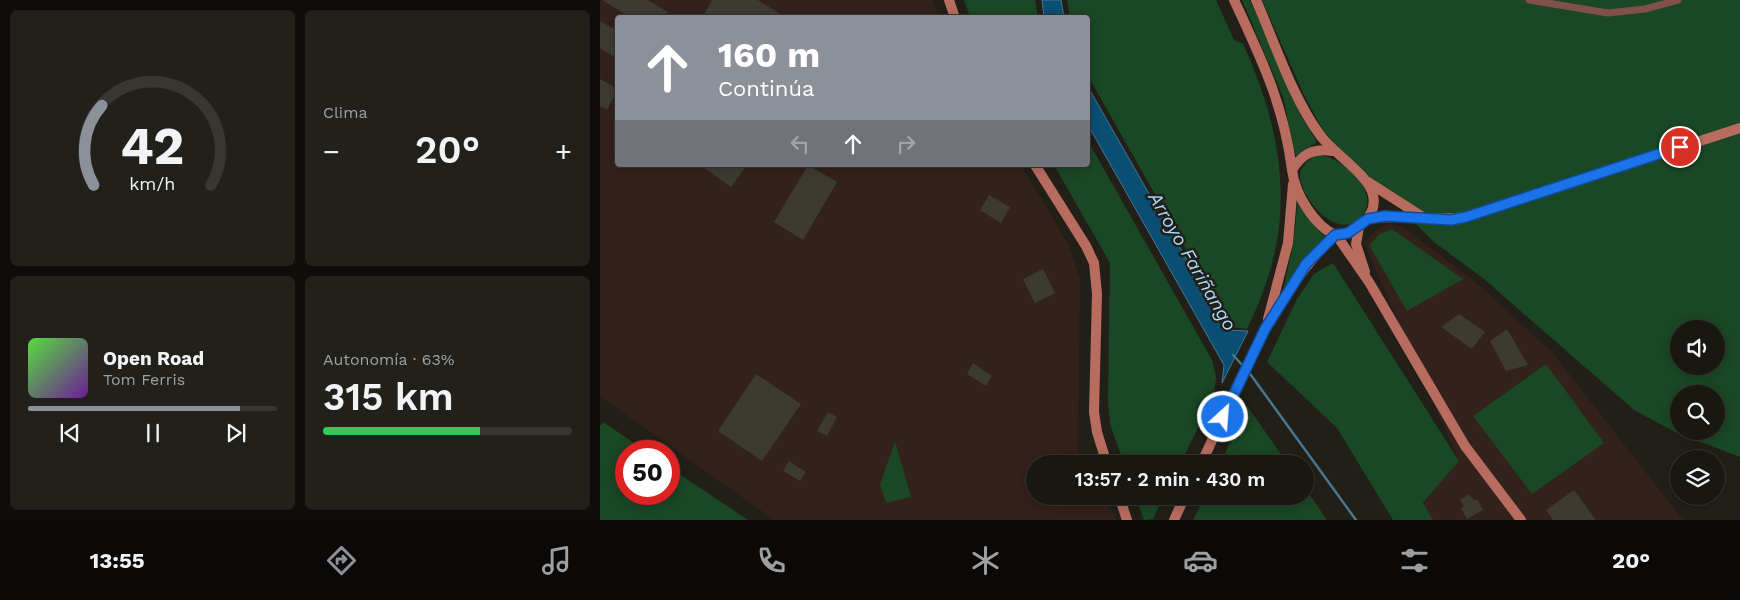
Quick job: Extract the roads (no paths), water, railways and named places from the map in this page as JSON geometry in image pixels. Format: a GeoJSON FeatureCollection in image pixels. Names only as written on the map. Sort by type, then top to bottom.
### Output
{"type":"FeatureCollection","features":[{"type":"Feature","properties":{"kind":"main road"},"geometry":{"type":"LineString","coordinates":[[949,0],[954,15]]}},
{"type":"Feature","properties":{"kind":"main road"},"geometry":{"type":"LineString","coordinates":[[1234,0],[1266,68],[1284,118],[1293,175],[1288,243],[1265,329]]}},
{"type":"Feature","properties":{"kind":"main road"},"geometry":{"type":"LineString","coordinates":[[1256,0],[1310,121],[1332,151],[1367,181],[1424,217]]}},
{"type":"Feature","properties":{"kind":"main road"},"geometry":{"type":"LineString","coordinates":[[1368,219],[1385,216],[1451,220],[1466,217],[1740,128]]}},
{"type":"Feature","properties":{"kind":"main road"},"geometry":{"type":"LineString","coordinates":[[1332,151],[1313,150],[1298,161],[1293,175],[1315,217],[1326,229],[1336,236],[1369,282],[1465,446],[1521,520]]}},
{"type":"Feature","properties":{"kind":"main road"},"geometry":{"type":"LineString","coordinates":[[1036,167],[1086,246],[1094,263],[1097,294],[1094,412],[1096,432],[1105,455]]}},
{"type":"Feature","properties":{"kind":"main road"},"geometry":{"type":"LineString","coordinates":[[1205,455],[1265,329],[1306,264],[1336,236],[1359,227],[1368,219],[1374,202],[1373,194],[1367,181]]}},
{"type":"Feature","properties":{"kind":"main road"},"geometry":{"type":"LineString","coordinates":[[1359,227],[1356,244],[1369,282]]}},
{"type":"Feature","properties":{"kind":"main road"},"geometry":{"type":"LineString","coordinates":[[1122,505],[1127,520]]}},
{"type":"Feature","properties":{"kind":"main road"},"geometry":{"type":"LineString","coordinates":[[1174,520],[1182,505]]}},
{"type":"Feature","properties":{"kind":"street"},"geometry":{"type":"LineString","coordinates":[[1529,0],[1608,13],[1645,9],[1678,0]]}},
{"type":"Feature","properties":{"kind":"water"},"geometry":{"type":"Polygon","coordinates":[[[1042,0],[1061,0],[1064,15],[1044,15],[1042,0]]]}},
{"type":"Feature","properties":{"kind":"water"},"geometry":{"type":"Polygon","coordinates":[[[1090,90],[1227,330],[1248,331],[1222,383],[1224,365],[1090,129],[1090,90]]]}},
{"type":"Feature","properties":{"kind":"waterway","name":"Arroyo Fariñango"},"geometry":{"type":"LineString","coordinates":[[1233,355],[1243,366]]}},
{"type":"Feature","properties":{"kind":"waterway","name":"Arroyo Fariñango"},"geometry":{"type":"LineString","coordinates":[[1248,371],[1356,520]]}}]}
